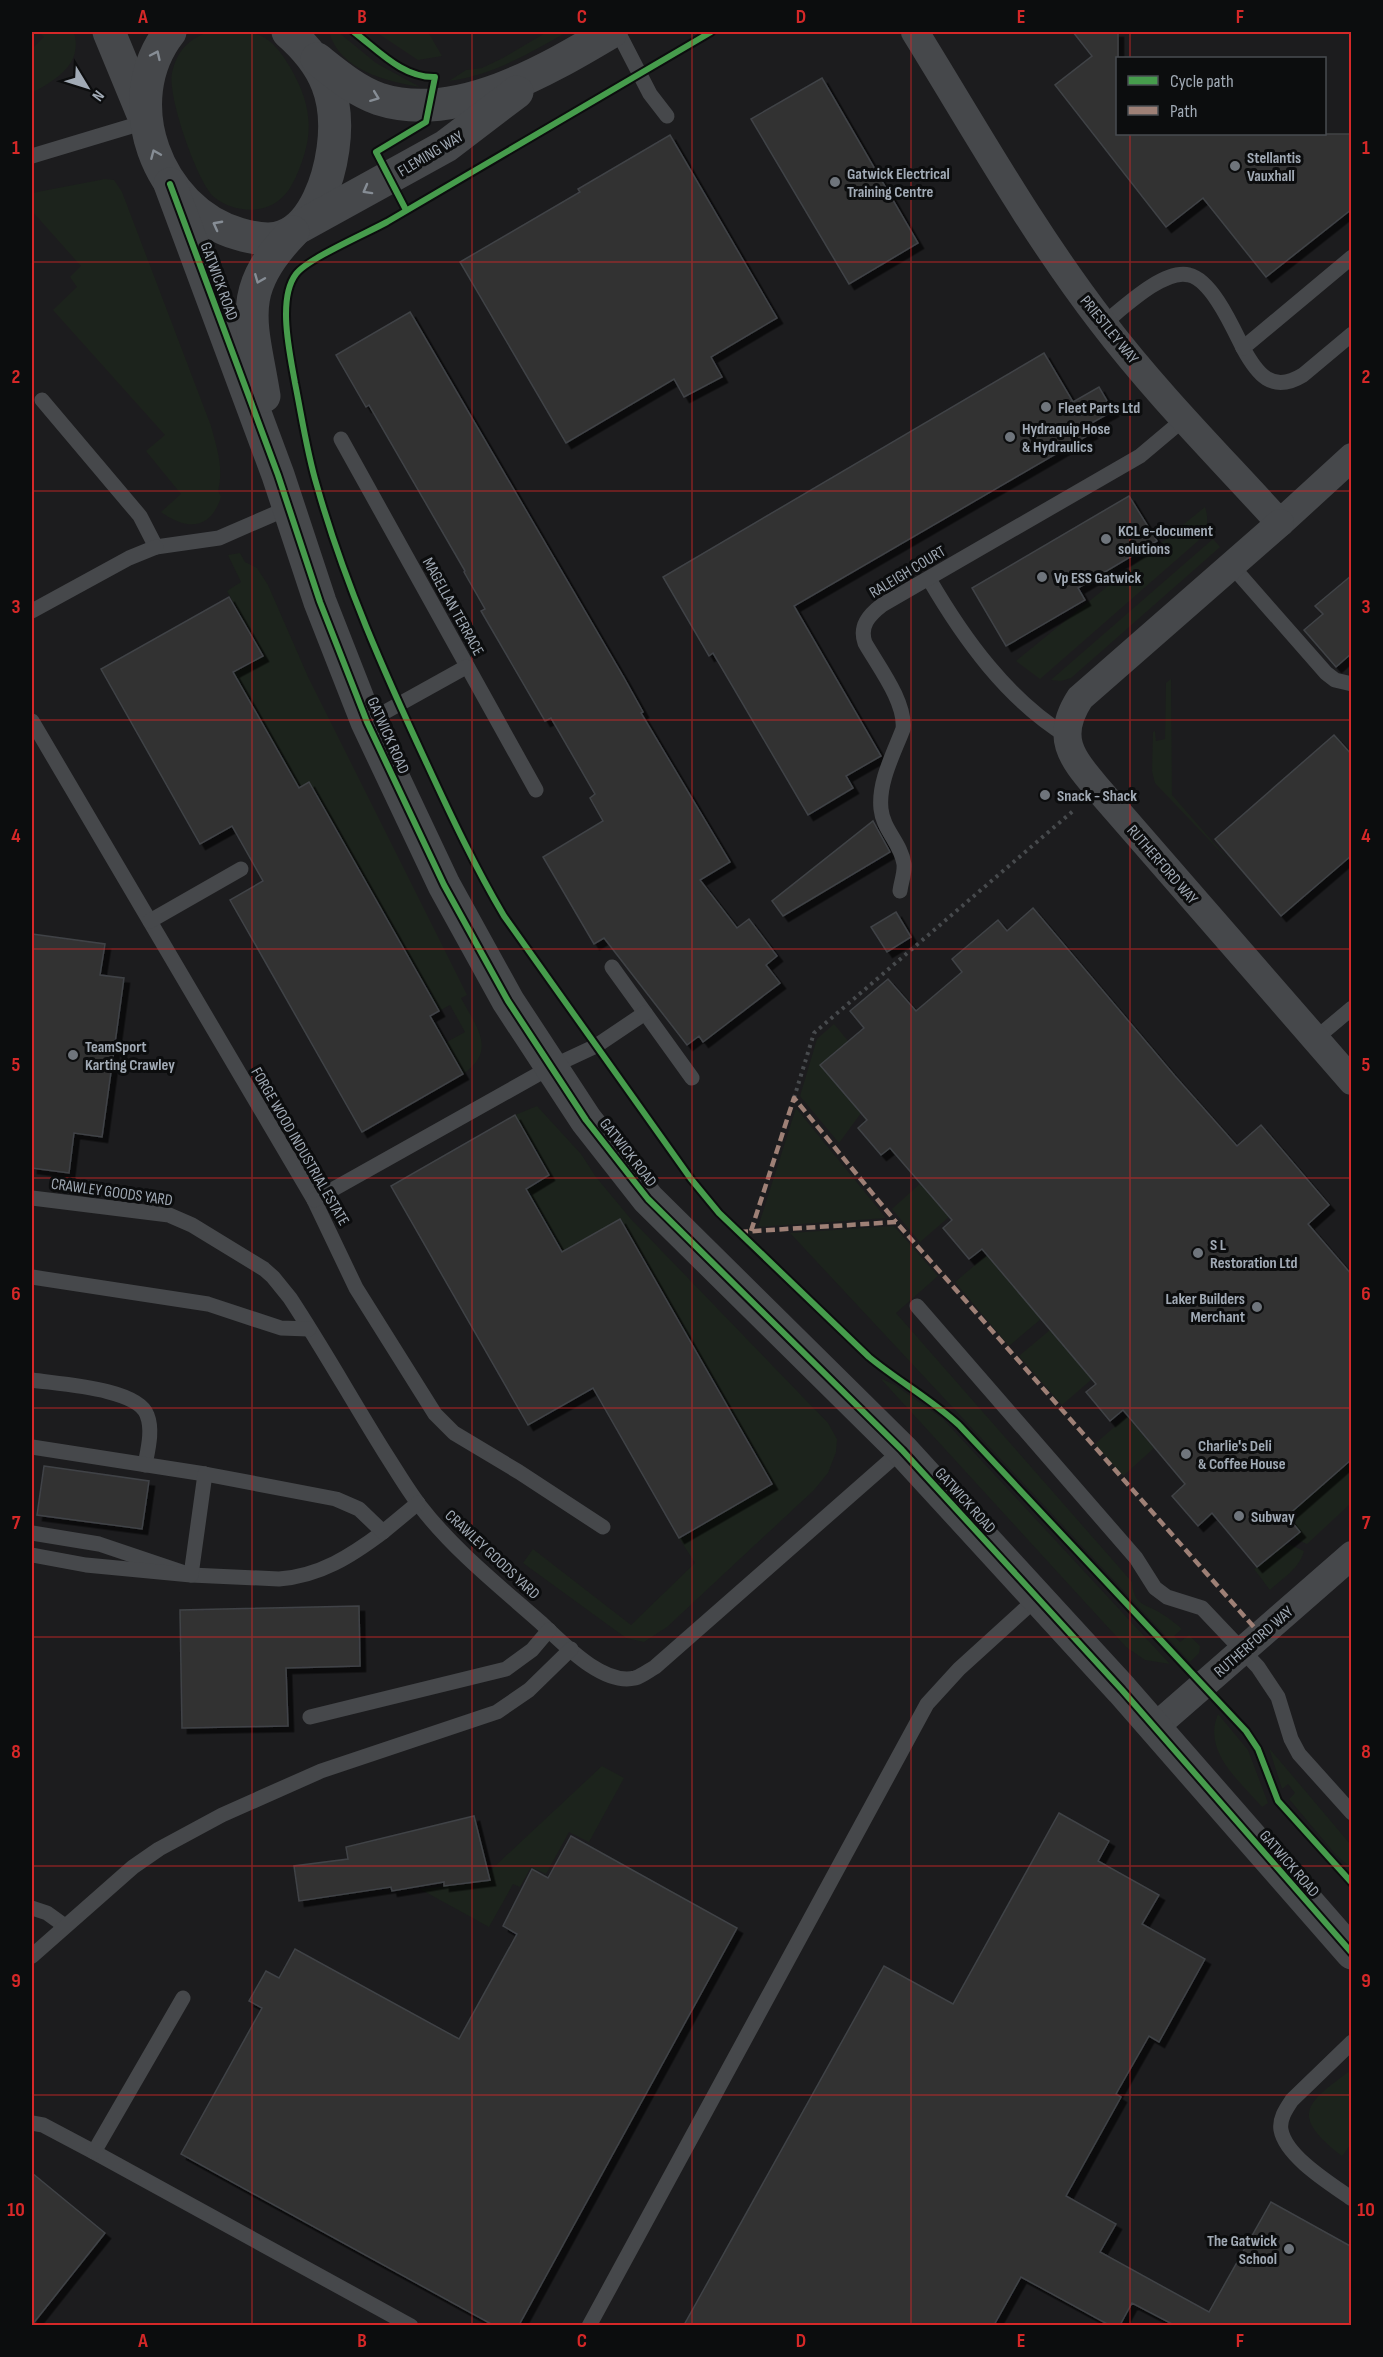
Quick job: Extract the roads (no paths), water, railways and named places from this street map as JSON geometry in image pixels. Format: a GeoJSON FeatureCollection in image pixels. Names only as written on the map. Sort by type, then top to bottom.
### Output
{"type":"FeatureCollection","features":[{"type":"Feature","properties":{"kind":"street"},"geometry":{"type":"LineString","coordinates":[[109,32],[137,97],[156,156],[170,184],[179,196],[202,216],[228,231],[248,237],[270,239],[285,236],[295,230],[316,203],[331,160],[335,129],[331,91],[321,69],[299,42]]}},
{"type":"Feature","properties":{"kind":"street"},"geometry":{"type":"LineString","coordinates":[[145,122],[145,97],[150,67],[170,32]]}},
{"type":"Feature","properties":{"kind":"street","name":"FLEMING WAY"},"geometry":{"type":"LineString","coordinates":[[299,42],[348,83],[373,96],[394,103],[420,104],[487,95],[555,64],[610,32]]}},
{"type":"Feature","properties":{"kind":"street","name":"PRIESTLEY WAY"},"geometry":{"type":"LineString","coordinates":[[915,32],[1006,180],[1103,324],[1184,419],[1280,523]]}},
{"type":"Feature","properties":{"kind":"street","name":"FLEMING WAY"},"geometry":{"type":"LineString","coordinates":[[295,230],[446,146],[555,64]]}},
{"type":"Feature","properties":{"kind":"street","name":"GATWICK ROAD"},"geometry":{"type":"LineString","coordinates":[[170,184],[278,475],[320,602],[367,722],[462,921],[508,1000],[586,1120],[648,1199],[902,1450],[1155,1727],[1352,1953]]}},
{"type":"Feature","properties":{"kind":"street","name":"GATWICK ROAD"},"geometry":{"type":"LineString","coordinates":[[278,475],[253,328],[252,301],[263,267],[295,230]]}},
{"type":"Feature","properties":{"kind":"street"},"geometry":{"type":"LineString","coordinates":[[1067,736],[1071,713],[1080,698],[1352,458]]}},
{"type":"Feature","properties":{"kind":"street","name":"RUTHERFORD WAY"},"geometry":{"type":"LineString","coordinates":[[1067,736],[1072,756],[1098,789],[1352,1082]]}},
{"type":"Feature","properties":{"kind":"street","name":"RUTHERFORD WAY"},"geometry":{"type":"LineString","coordinates":[[1155,1727],[1352,1555]]}},
{"type":"Feature","properties":{"kind":"lane"},"geometry":{"type":"LineString","coordinates":[[618,32],[650,94],[667,116]]}},
{"type":"Feature","properties":{"kind":"lane"},"geometry":{"type":"LineString","coordinates":[[32,156],[145,122]]}},
{"type":"Feature","properties":{"kind":"lane"},"geometry":{"type":"LineString","coordinates":[[1243,348],[1352,257]]}},
{"type":"Feature","properties":{"kind":"lane"},"geometry":{"type":"LineString","coordinates":[[1103,324],[1162,280],[1181,274],[1197,278],[1211,293],[1258,372],[1268,380],[1281,383],[1295,380],[1352,334]]}},
{"type":"Feature","properties":{"kind":"lane"},"geometry":{"type":"LineString","coordinates":[[42,400],[140,516],[156,547]]}},
{"type":"Feature","properties":{"kind":"lane","name":"RALEIGH COURT"},"geometry":{"type":"LineString","coordinates":[[900,891],[903,861],[900,849],[882,818],[880,797],[904,720],[901,706],[865,643],[862,632],[866,621],[874,611],[1140,456],[1184,419]]}},
{"type":"Feature","properties":{"kind":"lane","name":"MAGELLAN TERRACE"},"geometry":{"type":"LineString","coordinates":[[341,439],[536,790]]}},
{"type":"Feature","properties":{"kind":"lane"},"geometry":{"type":"LineString","coordinates":[[32,611],[129,558],[156,547],[219,538],[288,508]]}},
{"type":"Feature","properties":{"kind":"lane"},"geometry":{"type":"LineString","coordinates":[[1232,566],[1326,673],[1335,680],[1352,684]]}},
{"type":"Feature","properties":{"kind":"lane"},"geometry":{"type":"LineString","coordinates":[[929,579],[961,633],[976,651],[1038,715],[1067,736]]}},
{"type":"Feature","properties":{"kind":"lane"},"geometry":{"type":"LineString","coordinates":[[367,722],[466,667]]}},
{"type":"Feature","properties":{"kind":"lane","name":"FORGE WOOD INDUSTRIAL ESTATE"},"geometry":{"type":"LineString","coordinates":[[32,721],[314,1200],[356,1288],[441,1422],[454,1433],[603,1527]]}},
{"type":"Feature","properties":{"kind":"lane"},"geometry":{"type":"LineString","coordinates":[[150,921],[241,869]]}},
{"type":"Feature","properties":{"kind":"lane"},"geometry":{"type":"LineString","coordinates":[[612,967],[692,1078]]}},
{"type":"Feature","properties":{"kind":"lane"},"geometry":{"type":"LineString","coordinates":[[1315,1039],[1352,1008]]}},
{"type":"Feature","properties":{"kind":"lane"},"geometry":{"type":"LineString","coordinates":[[314,1200],[551,1067],[596,1046],[645,1012]]}},
{"type":"Feature","properties":{"kind":"lane","name":"CRAWLEY GOODS YARD"},"geometry":{"type":"LineString","coordinates":[[32,1198],[159,1213],[181,1220],[238,1252],[273,1277],[290,1298],[418,1503],[442,1533],[472,1563],[571,1649],[609,1676],[628,1678],[644,1674],[655,1667],[902,1450]]}},
{"type":"Feature","properties":{"kind":"lane"},"geometry":{"type":"LineString","coordinates":[[32,1276],[208,1304],[281,1328],[309,1329]]}},
{"type":"Feature","properties":{"kind":"lane"},"geometry":{"type":"LineString","coordinates":[[917,1306],[1136,1558],[1155,1588],[1167,1597],[1202,1608],[1242,1650],[1273,1688],[1291,1739],[1299,1754],[1352,1813]]}},
{"type":"Feature","properties":{"kind":"lane"},"geometry":{"type":"LineString","coordinates":[[32,1380],[116,1393],[138,1402],[147,1413],[150,1428],[145,1465]]}},
{"type":"Feature","properties":{"kind":"lane"},"geometry":{"type":"LineString","coordinates":[[32,1447],[205,1474],[336,1499],[359,1509],[383,1532]]}},
{"type":"Feature","properties":{"kind":"lane"},"geometry":{"type":"LineString","coordinates":[[191,1575],[205,1474]]}},
{"type":"Feature","properties":{"kind":"lane"},"geometry":{"type":"LineString","coordinates":[[32,1555],[86,1565],[191,1575],[293,1578],[344,1560],[418,1503]]}},
{"type":"Feature","properties":{"kind":"lane"},"geometry":{"type":"LineString","coordinates":[[32,1533],[107,1547],[191,1575]]}},
{"type":"Feature","properties":{"kind":"lane"},"geometry":{"type":"LineString","coordinates":[[589,2325],[927,1704],[958,1669],[1036,1599]]}},
{"type":"Feature","properties":{"kind":"lane"},"geometry":{"type":"LineString","coordinates":[[310,1717],[506,1669],[532,1650],[549,1630]]}},
{"type":"Feature","properties":{"kind":"lane"},"geometry":{"type":"LineString","coordinates":[[32,1956],[133,1867],[159,1849],[222,1815],[321,1771],[497,1712],[528,1690],[571,1649]]}},
{"type":"Feature","properties":{"kind":"lane"},"geometry":{"type":"LineString","coordinates":[[32,1908],[47,1913],[65,1926]]}},
{"type":"Feature","properties":{"kind":"lane"},"geometry":{"type":"LineString","coordinates":[[94,2152],[183,1998]]}},
{"type":"Feature","properties":{"kind":"lane"},"geometry":{"type":"LineString","coordinates":[[1352,2042],[1292,2100],[1285,2110],[1281,2127],[1283,2137],[1298,2156],[1318,2175],[1352,2199]]}},
{"type":"Feature","properties":{"kind":"lane"},"geometry":{"type":"LineString","coordinates":[[32,2123],[43,2125],[94,2152],[411,2325]]}},
{"type":"Feature","properties":{"kind":"place","name":"Stellantis Vauxhall"},"geometry":{"type":"Point","coordinates":[1235,166]}},
{"type":"Feature","properties":{"kind":"place","name":"Gatwick Electrical Training Centre"},"geometry":{"type":"Point","coordinates":[835,182]}},
{"type":"Feature","properties":{"kind":"place","name":"Fleet Parts Ltd"},"geometry":{"type":"Point","coordinates":[1046,407]}},
{"type":"Feature","properties":{"kind":"place","name":"Hydraquip Hose & Hydraulics"},"geometry":{"type":"Point","coordinates":[1010,437]}},
{"type":"Feature","properties":{"kind":"place","name":"KCL e-document solutions"},"geometry":{"type":"Point","coordinates":[1106,539]}},
{"type":"Feature","properties":{"kind":"place","name":"Vp ESS Gatwick"},"geometry":{"type":"Point","coordinates":[1042,577]}},
{"type":"Feature","properties":{"kind":"place","name":"Snack - Shack"},"geometry":{"type":"Point","coordinates":[1045,795]}},
{"type":"Feature","properties":{"kind":"place","name":"TeamSport Karting Crawley"},"geometry":{"type":"Point","coordinates":[73,1055]}},
{"type":"Feature","properties":{"kind":"place","name":"S L Restoration Ltd"},"geometry":{"type":"Point","coordinates":[1198,1253]}},
{"type":"Feature","properties":{"kind":"place","name":"Laker Builders Merchant"},"geometry":{"type":"Point","coordinates":[1257,1307]}},
{"type":"Feature","properties":{"kind":"place","name":"Charlie's Deli & Coffee House"},"geometry":{"type":"Point","coordinates":[1186,1454]}},
{"type":"Feature","properties":{"kind":"place","name":"Subway"},"geometry":{"type":"Point","coordinates":[1239,1516]}},
{"type":"Feature","properties":{"kind":"place","name":"The Gatwick School"},"geometry":{"type":"Point","coordinates":[1289,2249]}}]}
